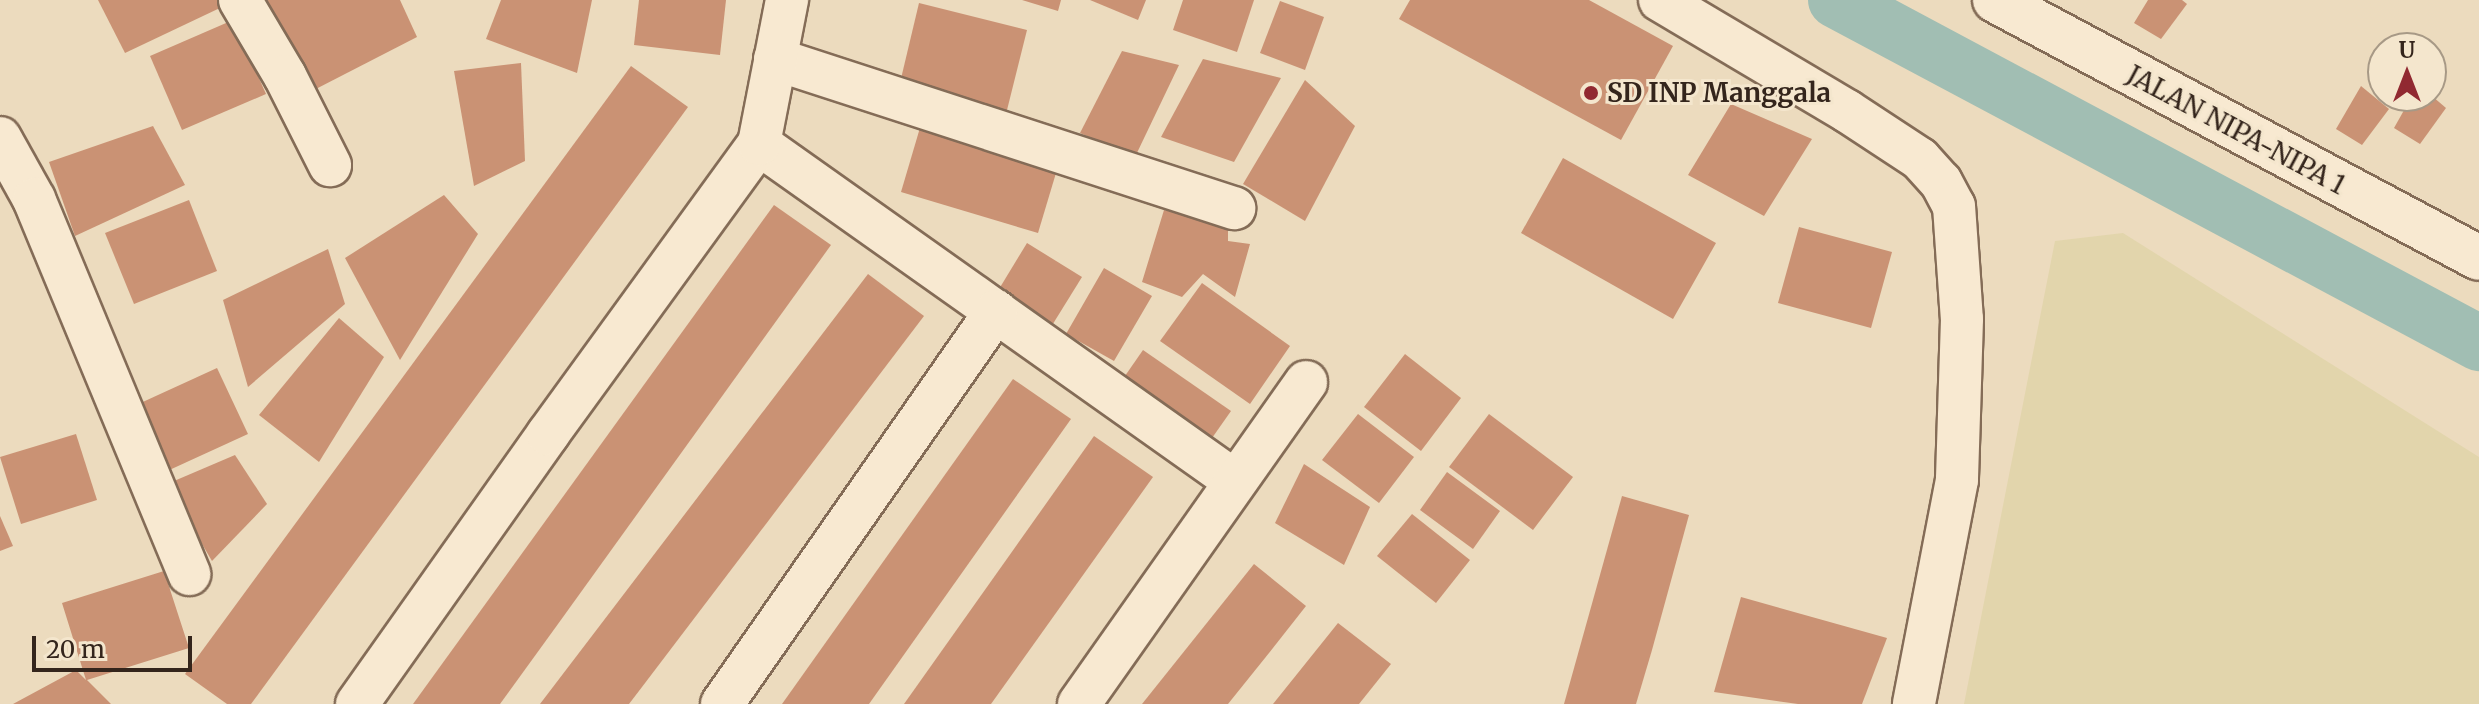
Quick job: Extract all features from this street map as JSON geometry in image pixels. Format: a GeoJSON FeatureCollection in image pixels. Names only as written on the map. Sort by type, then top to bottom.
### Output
{"type":"FeatureCollection","features":[{"type":"Feature","properties":{"kind":"street"},"geometry":{"type":"LineString","coordinates":[[240,0],[285,76],[330,165]]}},
{"type":"Feature","properties":{"kind":"street"},"geometry":{"type":"LineString","coordinates":[[357,704],[759,144],[787,0]]}},
{"type":"Feature","properties":{"kind":"street"},"geometry":{"type":"LineString","coordinates":[[1660,0],[1847,111],[1920,159],[1941,182],[1954,206],[1962,319],[1957,480],[1914,704]]}},
{"type":"Feature","properties":{"kind":"street","name":"JALAN NIPA-NIPA 1"},"geometry":{"type":"LineString","coordinates":[[1995,0],[2479,258]]}},
{"type":"Feature","properties":{"kind":"street"},"geometry":{"type":"LineString","coordinates":[[775,59],[1234,208]]}},
{"type":"Feature","properties":{"kind":"street"},"geometry":{"type":"LineString","coordinates":[[0,138],[34,199],[189,574]]}},
{"type":"Feature","properties":{"kind":"street"},"geometry":{"type":"LineString","coordinates":[[759,144],[1235,481]]}},
{"type":"Feature","properties":{"kind":"street"},"geometry":{"type":"LineString","coordinates":[[722,704],[996,311]]}},
{"type":"Feature","properties":{"kind":"street"},"geometry":{"type":"LineString","coordinates":[[1079,704],[1306,382]]}},
{"type":"Feature","properties":{"kind":"shaded area"},"geometry":{"type":"Polygon","coordinates":[[[2123,233],[2479,457],[2479,704],[1964,704],[2055,241],[2123,233]]]}},
{"type":"Feature","properties":{"kind":"building"},"geometry":{"type":"Polygon","coordinates":[[[98,0],[219,0],[222,7],[125,53],[98,0]]]}},
{"type":"Feature","properties":{"kind":"building"},"geometry":{"type":"Polygon","coordinates":[[[266,0],[400,0],[417,37],[310,92],[266,0]]]}},
{"type":"Feature","properties":{"kind":"building"},"geometry":{"type":"Polygon","coordinates":[[[501,0],[592,0],[577,73],[486,39],[501,0]]]}},
{"type":"Feature","properties":{"kind":"building"},"geometry":{"type":"Polygon","coordinates":[[[639,0],[726,0],[720,55],[634,45],[639,0]]]}},
{"type":"Feature","properties":{"kind":"building"},"geometry":{"type":"Polygon","coordinates":[[[1022,0],[1061,0],[1058,11],[1022,0]]]}},
{"type":"Feature","properties":{"kind":"building"},"geometry":{"type":"Polygon","coordinates":[[[1090,0],[1146,0],[1138,20],[1090,0]]]}},
{"type":"Feature","properties":{"kind":"building"},"geometry":{"type":"Polygon","coordinates":[[[1183,0],[1254,0],[1237,52],[1173,30],[1183,0]]]}},
{"type":"Feature","properties":{"kind":"building","name":"SD INP Manggala"},"geometry":{"type":"Polygon","coordinates":[[[1410,0],[1589,0],[1673,46],[1621,140],[1399,19],[1410,0]]]}},
{"type":"Feature","properties":{"kind":"building"},"geometry":{"type":"Polygon","coordinates":[[[2148,0],[2182,0],[2187,4],[2161,39],[2134,23],[2148,0]]]}},
{"type":"Feature","properties":{"kind":"building"},"geometry":{"type":"Polygon","coordinates":[[[1280,1],[1324,17],[1305,70],[1260,53],[1280,1]]]}},
{"type":"Feature","properties":{"kind":"building"},"geometry":{"type":"Polygon","coordinates":[[[919,3],[1027,30],[1006,114],[899,87],[919,3]]]}},
{"type":"Feature","properties":{"kind":"building"},"geometry":{"type":"Polygon","coordinates":[[[233,20],[266,94],[182,130],[150,56],[233,20]]]}},
{"type":"Feature","properties":{"kind":"building"},"geometry":{"type":"Polygon","coordinates":[[[1122,51],[1179,65],[1135,157],[1080,133],[1122,51]]]}},
{"type":"Feature","properties":{"kind":"building"},"geometry":{"type":"Polygon","coordinates":[[[1203,59],[1281,78],[1234,162],[1161,137],[1203,59]]]}},
{"type":"Feature","properties":{"kind":"building"},"geometry":{"type":"Polygon","coordinates":[[[521,63],[525,161],[474,186],[454,71],[521,63]]]}},
{"type":"Feature","properties":{"kind":"building"},"geometry":{"type":"Polygon","coordinates":[[[631,66],[688,107],[251,704],[227,704],[185,674],[631,66]]]}},
{"type":"Feature","properties":{"kind":"building"},"geometry":{"type":"Polygon","coordinates":[[[1305,80],[1355,126],[1305,221],[1243,184],[1305,80]]]}},
{"type":"Feature","properties":{"kind":"building"},"geometry":{"type":"Polygon","coordinates":[[[2361,86],[2367,91],[2367,112],[2387,112],[2362,145],[2336,129],[2361,86]]]}},
{"type":"Feature","properties":{"kind":"building"},"geometry":{"type":"Polygon","coordinates":[[[1731,104],[1812,139],[1764,216],[1688,175],[1731,104]]]}},
{"type":"Feature","properties":{"kind":"building"},"geometry":{"type":"Polygon","coordinates":[[[2403,112],[2443,112],[2420,144],[2394,128],[2403,112]]]}},
{"type":"Feature","properties":{"kind":"building"},"geometry":{"type":"Polygon","coordinates":[[[922,121],[1059,163],[1038,233],[901,192],[922,121]]]}},
{"type":"Feature","properties":{"kind":"building"},"geometry":{"type":"Polygon","coordinates":[[[153,126],[185,185],[75,236],[49,162],[153,126]]]}},
{"type":"Feature","properties":{"kind":"building"},"geometry":{"type":"Polygon","coordinates":[[[1563,158],[1716,243],[1673,319],[1521,233],[1563,158]]]}},
{"type":"Feature","properties":{"kind":"building"},"geometry":{"type":"Polygon","coordinates":[[[444,195],[478,234],[400,360],[345,258],[444,195]]]}},
{"type":"Feature","properties":{"kind":"building"},"geometry":{"type":"Polygon","coordinates":[[[189,200],[217,271],[134,304],[105,233],[189,200]]]}},
{"type":"Feature","properties":{"kind":"building"},"geometry":{"type":"Polygon","coordinates":[[[774,205],[831,245],[558,624],[500,704],[413,704],[774,205]]]}},
{"type":"Feature","properties":{"kind":"building"},"geometry":{"type":"Polygon","coordinates":[[[1164,210],[1228,226],[1228,241],[1250,244],[1235,297],[1203,274],[1182,297],[1142,282],[1164,210]]]}},
{"type":"Feature","properties":{"kind":"building"},"geometry":{"type":"Polygon","coordinates":[[[1799,227],[1892,252],[1871,328],[1778,303],[1799,227]]]}},
{"type":"Feature","properties":{"kind":"building"},"geometry":{"type":"Polygon","coordinates":[[[1027,243],[1082,277],[1051,327],[996,294],[1027,243]]]}},
{"type":"Feature","properties":{"kind":"building"},"geometry":{"type":"Polygon","coordinates":[[[328,249],[345,304],[248,387],[223,300],[328,249]]]}},
{"type":"Feature","properties":{"kind":"building"},"geometry":{"type":"Polygon","coordinates":[[[1104,268],[1152,296],[1114,361],[1066,334],[1104,268]]]}},
{"type":"Feature","properties":{"kind":"building"},"geometry":{"type":"Polygon","coordinates":[[[868,274],[924,316],[642,687],[629,704],[540,704],[868,274]]]}},
{"type":"Feature","properties":{"kind":"building"},"geometry":{"type":"Polygon","coordinates":[[[1202,283],[1290,346],[1250,404],[1160,341],[1202,283]]]}},
{"type":"Feature","properties":{"kind":"building"},"geometry":{"type":"Polygon","coordinates":[[[339,318],[384,357],[319,462],[259,415],[339,318]]]}},
{"type":"Feature","properties":{"kind":"building"},"geometry":{"type":"Polygon","coordinates":[[[1143,350],[1231,411],[1205,448],[1118,386],[1143,350]]]}},
{"type":"Feature","properties":{"kind":"building"},"geometry":{"type":"Polygon","coordinates":[[[1405,354],[1461,398],[1421,451],[1364,407],[1405,354]]]}},
{"type":"Feature","properties":{"kind":"building"},"geometry":{"type":"Polygon","coordinates":[[[217,368],[248,434],[165,472],[134,406],[217,368]]]}},
{"type":"Feature","properties":{"kind":"building"},"geometry":{"type":"Polygon","coordinates":[[[1013,379],[1071,419],[869,704],[782,704],[1013,379]]]}},
{"type":"Feature","properties":{"kind":"building"},"geometry":{"type":"Polygon","coordinates":[[[1358,414],[1414,457],[1379,503],[1322,460],[1358,414]]]}},
{"type":"Feature","properties":{"kind":"building"},"geometry":{"type":"Polygon","coordinates":[[[1489,414],[1573,477],[1533,530],[1449,467],[1489,414]]]}},
{"type":"Feature","properties":{"kind":"building"},"geometry":{"type":"Polygon","coordinates":[[[76,434],[97,500],[21,524],[0,457],[76,434]]]}},
{"type":"Feature","properties":{"kind":"building"},"geometry":{"type":"Polygon","coordinates":[[[1094,436],[1153,477],[991,704],[904,704],[1094,436]]]}},
{"type":"Feature","properties":{"kind":"building"},"geometry":{"type":"Polygon","coordinates":[[[235,455],[267,504],[212,561],[167,484],[235,455]]]}},
{"type":"Feature","properties":{"kind":"building"},"geometry":{"type":"Polygon","coordinates":[[[1304,464],[1370,507],[1344,565],[1275,523],[1304,464]]]}},
{"type":"Feature","properties":{"kind":"building"},"geometry":{"type":"Polygon","coordinates":[[[1447,472],[1500,511],[1473,549],[1420,510],[1447,472]]]}},
{"type":"Feature","properties":{"kind":"building"},"geometry":{"type":"Polygon","coordinates":[[[1622,496],[1689,515],[1652,650],[1636,704],[1564,704],[1622,496]]]}},
{"type":"Feature","properties":{"kind":"building"},"geometry":{"type":"Polygon","coordinates":[[[1412,514],[1470,560],[1436,603],[1377,556],[1412,514]]]}},
{"type":"Feature","properties":{"kind":"building"},"geometry":{"type":"Polygon","coordinates":[[[0,516],[13,546],[0,551],[0,516]]]}},
{"type":"Feature","properties":{"kind":"building"},"geometry":{"type":"Polygon","coordinates":[[[1254,564],[1306,606],[1269,653],[1228,704],[1142,704],[1254,564]]]}},
{"type":"Feature","properties":{"kind":"building"},"geometry":{"type":"Polygon","coordinates":[[[164,571],[189,648],[87,680],[111,704],[13,704],[76,670],[86,680],[62,603],[164,571]]]}},
{"type":"Feature","properties":{"kind":"building"},"geometry":{"type":"Polygon","coordinates":[[[1741,597],[1887,638],[1862,704],[1798,704],[1714,692],[1741,597]]]}},
{"type":"Feature","properties":{"kind":"building"},"geometry":{"type":"Polygon","coordinates":[[[1338,623],[1391,664],[1359,704],[1273,704],[1338,623]]]}},
{"type":"Feature","properties":{"kind":"waterway"},"geometry":{"type":"LineString","coordinates":[[1836,0],[2479,343]]}},
{"type":"Feature","properties":{"kind":"place","name":"SD INP Manggala"},"geometry":{"type":"Point","coordinates":[1591,93]}}]}
